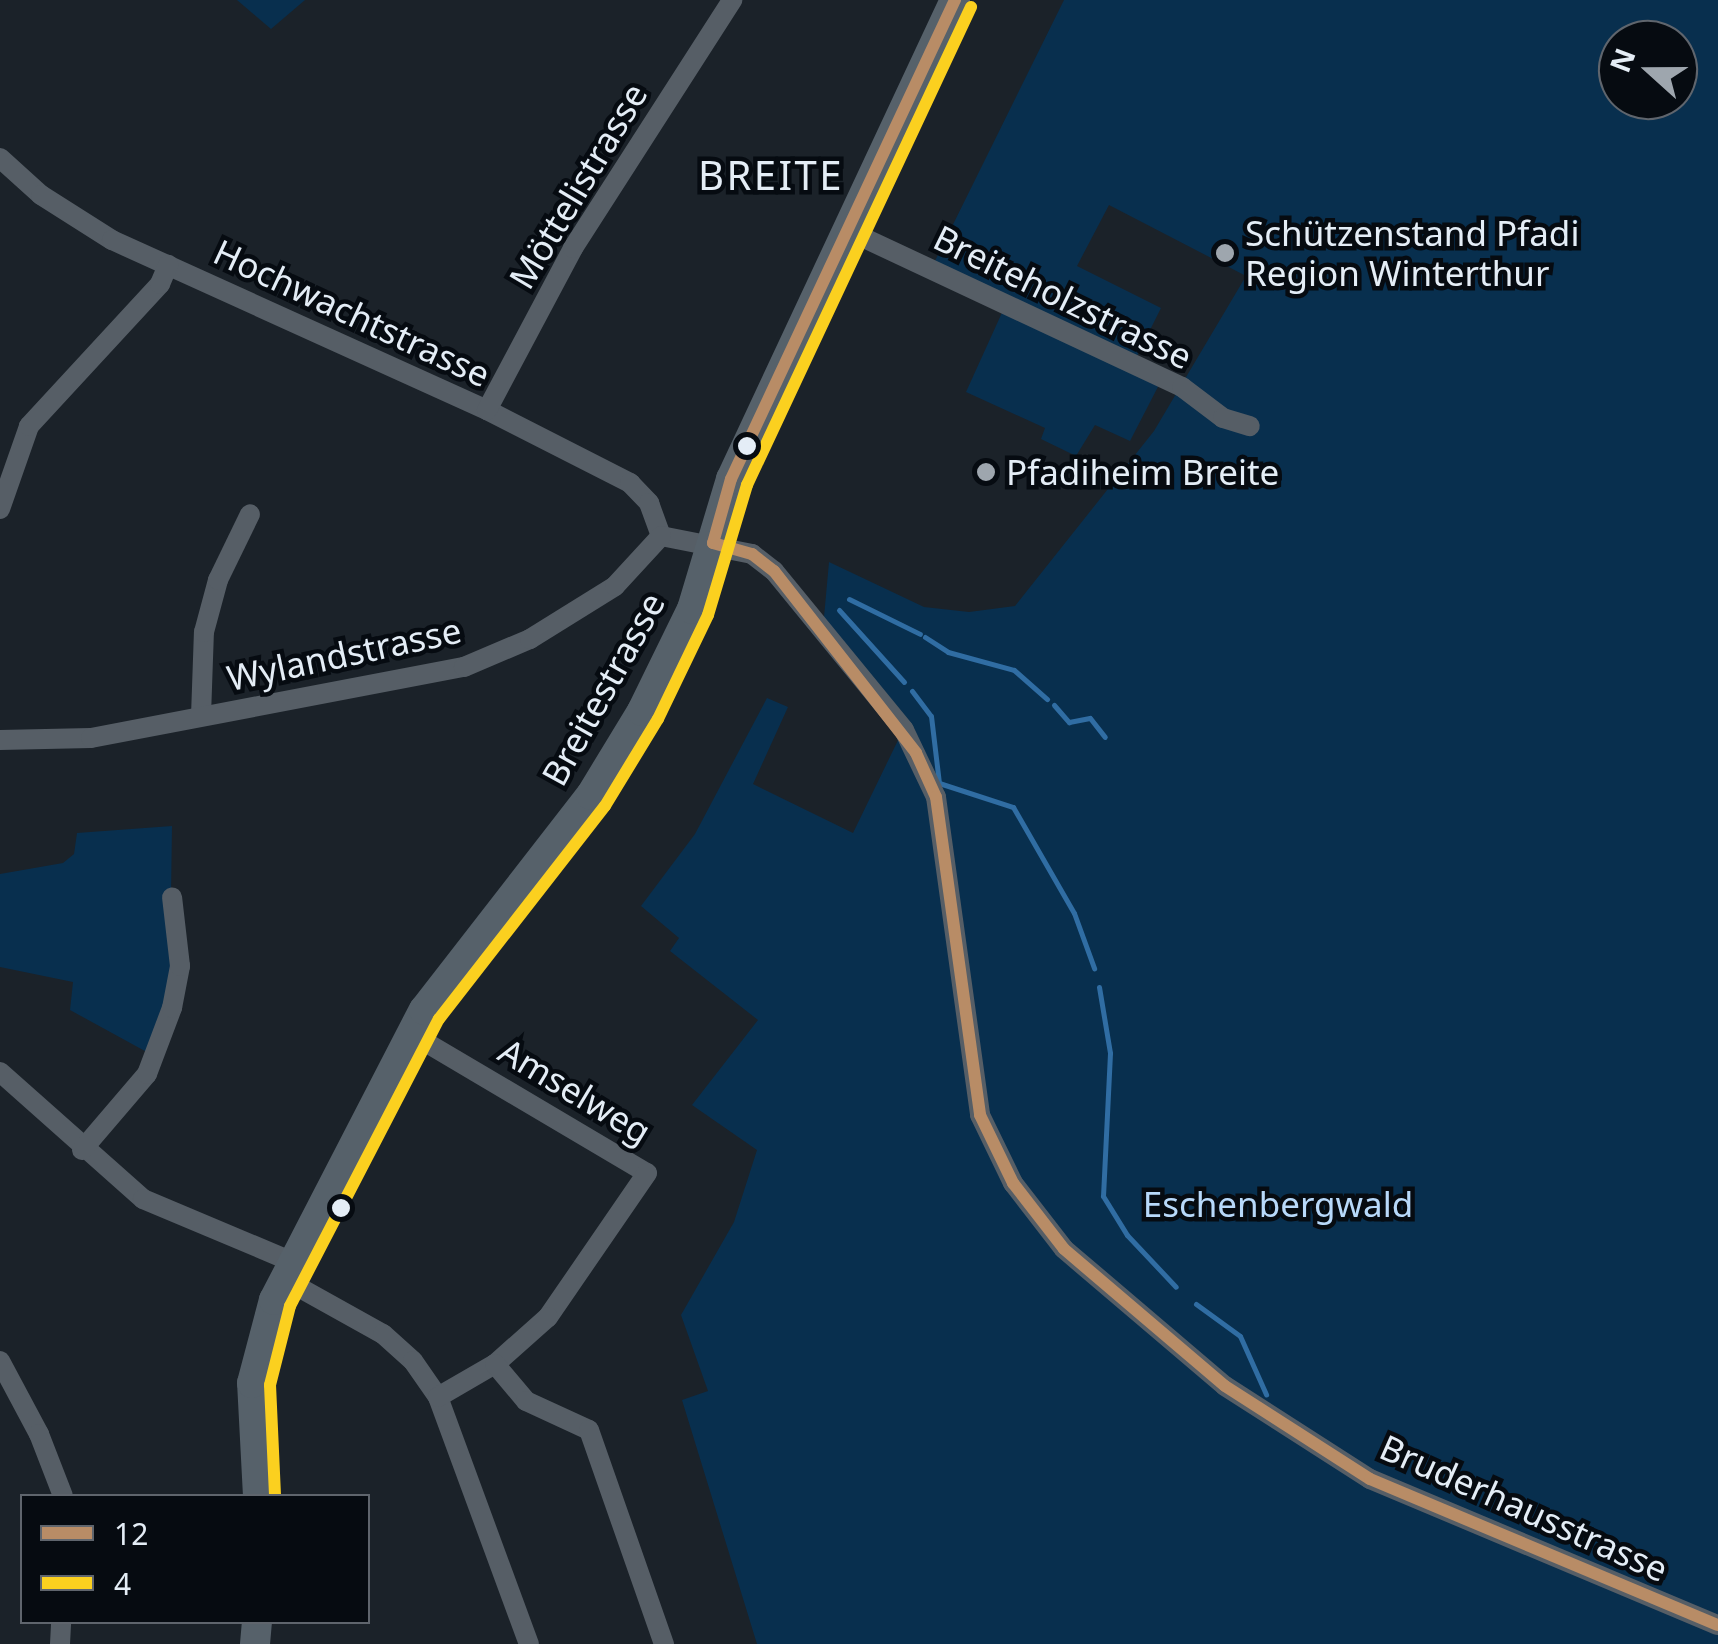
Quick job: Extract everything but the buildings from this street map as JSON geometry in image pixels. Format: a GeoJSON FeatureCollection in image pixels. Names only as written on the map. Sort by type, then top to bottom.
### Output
{"type":"FeatureCollection","features":[{"type":"Feature","properties":{"kind":"main road","name":"Breitestrasse"},"geometry":{"type":"LineString","coordinates":[[258,1494],[254,1363],[289,1270],[410,1032],[614,760],[692,609],[732,479],[955,0]]}},
{"type":"Feature","properties":{"kind":"street","name":"Möttelistrasse"},"geometry":{"type":"LineString","coordinates":[[487,410],[573,248],[732,0]]}},
{"type":"Feature","properties":{"kind":"street","name":"Hochwachtstrasse"},"geometry":{"type":"LineString","coordinates":[[0,158],[75,217],[168,265],[487,410],[630,484],[649,504],[661,536]]}},
{"type":"Feature","properties":{"kind":"street","name":"Breiteholzstrasse"},"geometry":{"type":"LineString","coordinates":[[847,230],[1182,386],[1224,418],[1250,426]]}},
{"type":"Feature","properties":{"kind":"street"},"geometry":{"type":"LineString","coordinates":[[0,509],[29,426],[160,284],[168,265]]}},
{"type":"Feature","properties":{"kind":"street"},"geometry":{"type":"LineString","coordinates":[[201,716],[204,632],[218,580],[250,514]]}},
{"type":"Feature","properties":{"kind":"street","name":"Bruderhausstrasse"},"geometry":{"type":"LineString","coordinates":[[661,536],[713,543],[752,554],[774,571],[916,753],[936,796],[980,1115],[1014,1183],[1064,1249],[1226,1386],[1370,1479],[1718,1625]]}},
{"type":"Feature","properties":{"kind":"street","name":"Wylandstrasse"},"geometry":{"type":"LineString","coordinates":[[0,740],[91,738],[464,666],[530,639],[615,586],[661,536]]}},
{"type":"Feature","properties":{"kind":"street"},"geometry":{"type":"LineString","coordinates":[[82,1150],[148,1074],[172,1008],[180,966],[172,897]]}},
{"type":"Feature","properties":{"kind":"street","name":"Amselweg"},"geometry":{"type":"LineString","coordinates":[[410,1032],[647,1174],[548,1317],[495,1364]]}},
{"type":"Feature","properties":{"kind":"street"},"geometry":{"type":"LineString","coordinates":[[0,1072],[82,1150],[143,1198],[289,1270],[383,1334],[414,1361],[438,1397],[529,1644]]}},
{"type":"Feature","properties":{"kind":"street"},"geometry":{"type":"LineString","coordinates":[[0,1361],[40,1434],[62,1494]]}},
{"type":"Feature","properties":{"kind":"street"},"geometry":{"type":"LineString","coordinates":[[438,1397],[495,1364],[526,1401],[589,1430],[597,1441],[664,1644]]}},
{"type":"Feature","properties":{"kind":"green space"},"geometry":{"type":"Polygon","coordinates":[[[237,0],[305,0],[271,29],[237,0]]]}},
{"type":"Feature","properties":{"kind":"green space","name":"Eschenbergwald"},"geometry":{"type":"Polygon","coordinates":[[[1064,0],[1718,0],[1718,1644],[757,1644],[682,1400],[708,1391],[681,1315],[734,1222],[757,1150],[692,1105],[758,1020],[670,951],[679,938],[641,906],[695,834],[767,698],[788,707],[753,784],[853,833],[903,730],[823,628],[829,562],[924,607],[969,612],[1015,606],[1154,431],[1246,276],[1109,205],[1077,266],[1161,308],[1133,364],[1162,379],[1130,441],[1095,425],[1076,456],[1041,439],[1045,428],[966,392],[1005,306],[931,269],[1064,0]]]}},
{"type":"Feature","properties":{"kind":"green space"},"geometry":{"type":"Polygon","coordinates":[[[172,826],[171,896],[180,966],[154,1056],[70,1010],[73,982],[0,967],[0,874],[63,863],[74,854],[77,833],[172,826]]]}},
{"type":"Feature","properties":{"kind":"waterway"},"geometry":{"type":"LineString","coordinates":[[849,599],[920,634]]}},
{"type":"Feature","properties":{"kind":"waterway"},"geometry":{"type":"LineString","coordinates":[[839,610],[904,682]]}},
{"type":"Feature","properties":{"kind":"waterway"},"geometry":{"type":"LineString","coordinates":[[925,637],[948,652],[1014,670],[1047,699]]}},
{"type":"Feature","properties":{"kind":"waterway"},"geometry":{"type":"LineString","coordinates":[[912,691],[931,716],[939,783],[1013,807],[1074,913],[1094,968]]}},
{"type":"Feature","properties":{"kind":"waterway"},"geometry":{"type":"LineString","coordinates":[[1054,705],[1069,722],[1090,718],[1105,737]]}},
{"type":"Feature","properties":{"kind":"waterway"},"geometry":{"type":"LineString","coordinates":[[1099,987],[1110,1053],[1103,1196],[1127,1235],[1176,1287]]}},
{"type":"Feature","properties":{"kind":"waterway"},"geometry":{"type":"LineString","coordinates":[[1196,1304],[1240,1336],[1266,1394]]}},
{"type":"Feature","properties":{"kind":"transit line","name":"12"},"geometry":{"type":"LineString","coordinates":[[713,543],[731,479],[955,0]]}},
{"type":"Feature","properties":{"kind":"transit line","name":"4"},"geometry":{"type":"LineString","coordinates":[[275,1494],[270,1385],[290,1306],[439,1019],[605,806],[658,719],[708,615],[747,485],[971,7]]}},
{"type":"Feature","properties":{"kind":"transit line","name":"12"},"geometry":{"type":"LineString","coordinates":[[713,543],[752,554],[774,571],[916,753],[936,797],[980,1115],[1013,1183],[1064,1249],[1225,1386],[1370,1479],[1718,1625]]}},
{"type":"Feature","properties":{"kind":"place","name":"Schützenstand Pfadi Region Winterthur"},"geometry":{"type":"Point","coordinates":[1225,253]}},
{"type":"Feature","properties":{"kind":"place","name":"Pfadiheim Breite"},"geometry":{"type":"Point","coordinates":[986,472]}},
{"type":"Feature","properties":{"kind":"district","name":"BREITE"},"geometry":{"type":"Point","coordinates":[771,175]}}]}
